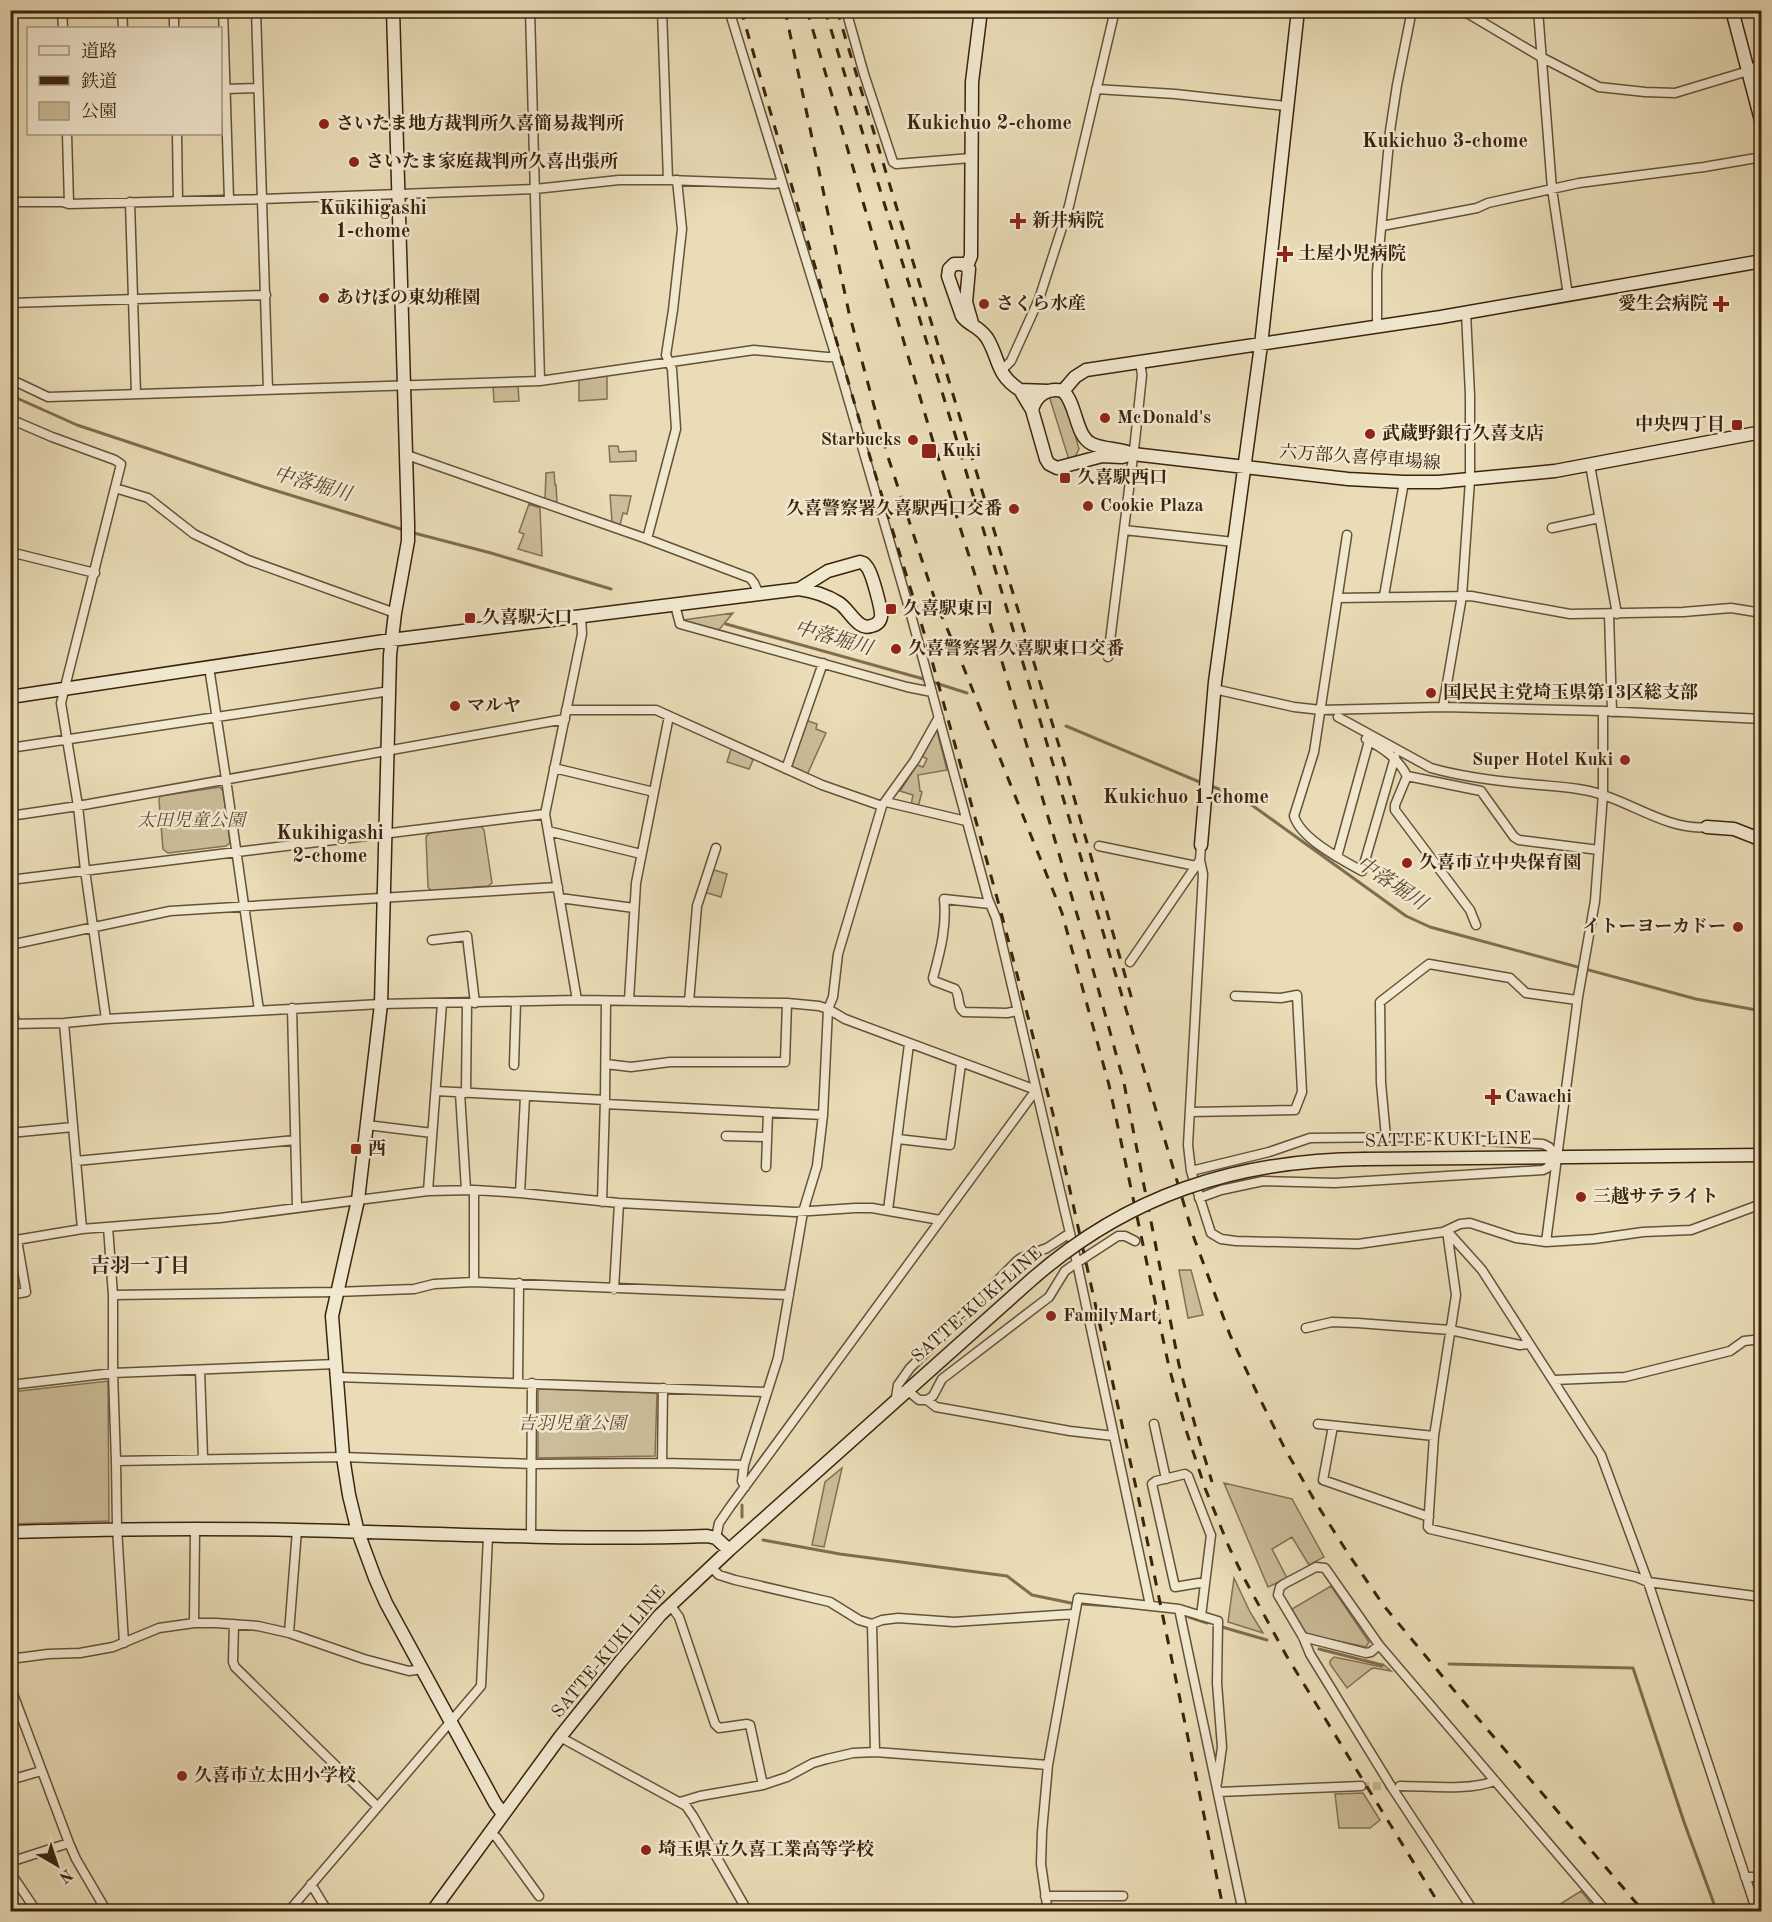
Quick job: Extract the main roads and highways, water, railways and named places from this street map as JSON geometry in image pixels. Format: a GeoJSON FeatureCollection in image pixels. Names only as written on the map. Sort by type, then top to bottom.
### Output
{"type":"FeatureCollection","features":[{"type":"Feature","properties":{"kind":"waterway","name":"中落堀川"},"geometry":{"type":"LineString","coordinates":[[10,395],[77,425],[264,487],[404,530]]}},
{"type":"Feature","properties":{"kind":"waterway","name":"中落堀川"},"geometry":{"type":"LineString","coordinates":[[410,532],[491,553],[611,589]]}},
{"type":"Feature","properties":{"kind":"waterway","name":"中落堀川"},"geometry":{"type":"LineString","coordinates":[[726,624],[967,693]]}},
{"type":"Feature","properties":{"kind":"waterway","name":"中落堀川"},"geometry":{"type":"LineString","coordinates":[[1066,726],[1202,783]]}},
{"type":"Feature","properties":{"kind":"waterway","name":"中落堀川"},"geometry":{"type":"LineString","coordinates":[[1211,786],[1242,798],[1406,916],[1430,927],[1696,999],[1762,1011]]}},
{"type":"Feature","properties":{"kind":"waterway"},"geometry":{"type":"LineString","coordinates":[[742,1505],[742,1517]]}},
{"type":"Feature","properties":{"kind":"waterway"},"geometry":{"type":"LineString","coordinates":[[763,1540],[840,1554],[1007,1576],[1032,1595],[1071,1603]]}},
{"type":"Feature","properties":{"kind":"waterway"},"geometry":{"type":"LineString","coordinates":[[1081,1604],[1126,1607]]}},
{"type":"Feature","properties":{"kind":"waterway"},"geometry":{"type":"LineString","coordinates":[[1189,1617],[1207,1623]]}},
{"type":"Feature","properties":{"kind":"waterway"},"geometry":{"type":"LineString","coordinates":[[1222,1627],[1267,1640]]}},
{"type":"Feature","properties":{"kind":"waterway"},"geometry":{"type":"LineString","coordinates":[[1319,1649],[1382,1665]]}},
{"type":"Feature","properties":{"kind":"waterway"},"geometry":{"type":"LineString","coordinates":[[1449,1664],[1633,1668],[1684,1822],[1717,1912]]}},
{"type":"Feature","properties":{"kind":"tunnel"},"geometry":{"type":"LineString","coordinates":[[1361,1786],[1396,1786]]}},
{"type":"Feature","properties":{"kind":"railway"},"geometry":{"type":"LineString","coordinates":[[741,10],[870,457],[926,639],[1002,916],[1053,1114],[1139,1501],[1224,1912]]}},
{"type":"Feature","properties":{"kind":"railway"},"geometry":{"type":"LineString","coordinates":[[785,10],[849,313],[887,454],[936,603],[1062,913],[1109,1085],[1169,1367],[1205,1488],[1244,1578],[1286,1655],[1444,1912]]}},
{"type":"Feature","properties":{"kind":"railway"},"geometry":{"type":"LineString","coordinates":[[807,10],[932,438],[997,645],[1087,948],[1124,1083],[1179,1365],[1212,1482]]}},
{"type":"Feature","properties":{"kind":"railway"},"geometry":{"type":"LineString","coordinates":[[825,10],[954,431],[1194,1238],[1230,1335],[1285,1449],[1316,1503],[1384,1606],[1644,1912]]}},
{"type":"Feature","properties":{"kind":"railway"},"geometry":{"type":"LineString","coordinates":[[837,10],[1063,759],[1133,1003]]}},
{"type":"Feature","properties":{"kind":"place","name":"さいたま地方裁判所久喜簡易裁判所"},"geometry":{"type":"Point","coordinates":[324,124]}},
{"type":"Feature","properties":{"kind":"place","name":"さいたま家庭裁判所久喜出張所"},"geometry":{"type":"Point","coordinates":[354,162]}},
{"type":"Feature","properties":{"kind":"place","name":"新井病院"},"geometry":{"type":"Point","coordinates":[1018,221]}},
{"type":"Feature","properties":{"kind":"place","name":"土屋小児病院"},"geometry":{"type":"Point","coordinates":[1285,254]}},
{"type":"Feature","properties":{"kind":"place","name":"あけぼの東幼稚園"},"geometry":{"type":"Point","coordinates":[324,298]}},
{"type":"Feature","properties":{"kind":"place","name":"さくら水産"},"geometry":{"type":"Point","coordinates":[984,304]}},
{"type":"Feature","properties":{"kind":"place","name":"愛生会病院"},"geometry":{"type":"Point","coordinates":[1721,304]}},
{"type":"Feature","properties":{"kind":"place","name":"McDonald's"},"geometry":{"type":"Point","coordinates":[1105,418]}},
{"type":"Feature","properties":{"kind":"place","name":"中央四丁目"},"geometry":{"type":"Point","coordinates":[1737,425]}},
{"type":"Feature","properties":{"kind":"place","name":"武蔵野銀行久喜支店"},"geometry":{"type":"Point","coordinates":[1370,434]}},
{"type":"Feature","properties":{"kind":"place","name":"Starbucks"},"geometry":{"type":"Point","coordinates":[913,440]}},
{"type":"Feature","properties":{"kind":"place","name":"Kuki"},"geometry":{"type":"Point","coordinates":[929,451]}},
{"type":"Feature","properties":{"kind":"place","name":"久喜駅西口"},"geometry":{"type":"Point","coordinates":[1065,478]}},
{"type":"Feature","properties":{"kind":"place","name":"Cookie Plaza"},"geometry":{"type":"Point","coordinates":[1088,506]}},
{"type":"Feature","properties":{"kind":"place","name":"久喜警察署久喜駅西口交番"},"geometry":{"type":"Point","coordinates":[1014,509]}},
{"type":"Feature","properties":{"kind":"place","name":"久喜駅東口"},"geometry":{"type":"Point","coordinates":[891,609]}},
{"type":"Feature","properties":{"kind":"place","name":"久喜駅入口"},"geometry":{"type":"Point","coordinates":[470,618]}},
{"type":"Feature","properties":{"kind":"place","name":"久喜警察署久喜駅東口交番"},"geometry":{"type":"Point","coordinates":[896,649]}},
{"type":"Feature","properties":{"kind":"place","name":"国民民主党埼玉県第13区総支部"},"geometry":{"type":"Point","coordinates":[1431,693]}},
{"type":"Feature","properties":{"kind":"place","name":"マルヤ"},"geometry":{"type":"Point","coordinates":[455,706]}},
{"type":"Feature","properties":{"kind":"place","name":"Super Hotel Kuki"},"geometry":{"type":"Point","coordinates":[1625,760]}},
{"type":"Feature","properties":{"kind":"place","name":"久喜市立中央保育園"},"geometry":{"type":"Point","coordinates":[1407,863]}},
{"type":"Feature","properties":{"kind":"place","name":"イトーヨーカドー"},"geometry":{"type":"Point","coordinates":[1738,927]}},
{"type":"Feature","properties":{"kind":"place","name":"Cawachi"},"geometry":{"type":"Point","coordinates":[1493,1097]}},
{"type":"Feature","properties":{"kind":"place","name":"西"},"geometry":{"type":"Point","coordinates":[356,1149]}},
{"type":"Feature","properties":{"kind":"place","name":"三越サテライト"},"geometry":{"type":"Point","coordinates":[1581,1197]}},
{"type":"Feature","properties":{"kind":"place","name":"FamilyMart"},"geometry":{"type":"Point","coordinates":[1051,1316]}},
{"type":"Feature","properties":{"kind":"place","name":"久喜市立太田小学校"},"geometry":{"type":"Point","coordinates":[182,1776]}},
{"type":"Feature","properties":{"kind":"place","name":"埼玉県立久喜工業高等学校"},"geometry":{"type":"Point","coordinates":[646,1850]}},
{"type":"Feature","properties":{"kind":"district","name":"Kukichuo 2-chome"},"geometry":{"type":"Point","coordinates":[989,124]}},
{"type":"Feature","properties":{"kind":"district","name":"Kukichuo 3-chome"},"geometry":{"type":"Point","coordinates":[1445,142]}},
{"type":"Feature","properties":{"kind":"district","name":"Kukihigashi 1-chome"},"geometry":{"type":"Point","coordinates":[373,220]}},
{"type":"Feature","properties":{"kind":"district","name":"Kukichuo 1-chome"},"geometry":{"type":"Point","coordinates":[1186,798]}},
{"type":"Feature","properties":{"kind":"district","name":"Kukihigashi 2-chome"},"geometry":{"type":"Point","coordinates":[330,846]}},
{"type":"Feature","properties":{"kind":"district","name":"吉羽一丁目"},"geometry":{"type":"Point","coordinates":[140,1267]}},
{"type":"Feature","properties":{"kind":"park label","name":"太田児童公園"},"geometry":{"type":"Point","coordinates":[191,821]}},
{"type":"Feature","properties":{"kind":"park label","name":"吉羽児童公園"},"geometry":{"type":"Point","coordinates":[572,1424]}}]}
